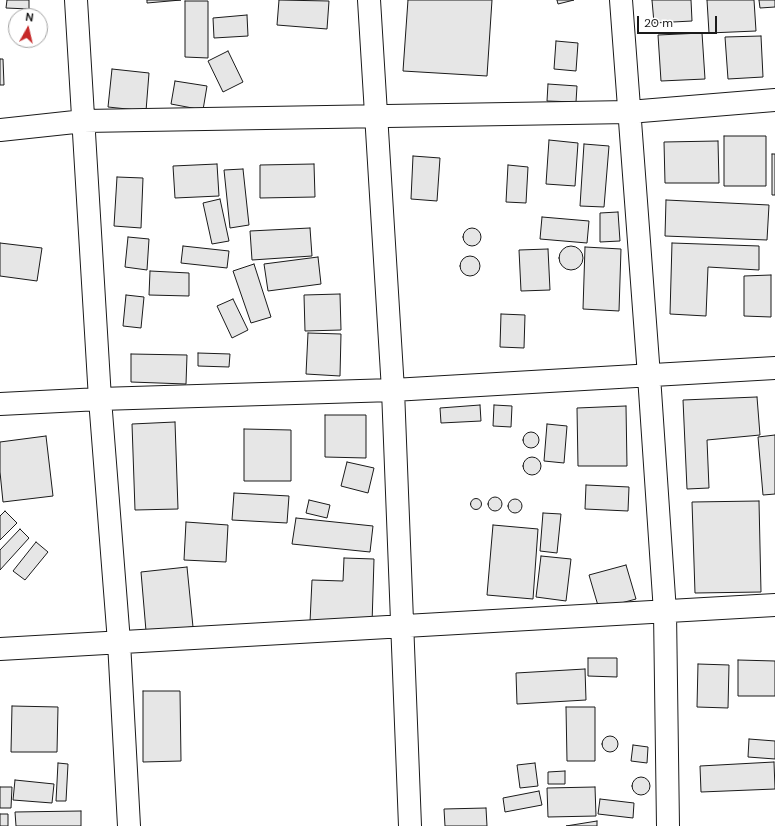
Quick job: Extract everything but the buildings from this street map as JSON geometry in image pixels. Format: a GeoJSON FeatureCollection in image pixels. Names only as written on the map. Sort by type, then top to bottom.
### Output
{"type":"FeatureCollection","features":[{"type":"Feature","properties":{"kind":"street"},"geometry":{"type":"LineString","coordinates":[[76,0],[100,399],[119,642],[130,826]]}},
{"type":"Feature","properties":{"kind":"street"},"geometry":{"type":"LineString","coordinates":[[369,0],[393,390],[410,826]]}},
{"type":"Feature","properties":{"kind":"street"},"geometry":{"type":"LineString","coordinates":[[621,0],[665,612],[668,826]]}},
{"type":"Feature","properties":{"kind":"street"},"geometry":{"type":"LineString","coordinates":[[0,130],[84,122],[629,112],[775,100]]}},
{"type":"Feature","properties":{"kind":"street"},"geometry":{"type":"LineString","coordinates":[[0,404],[100,399],[393,390],[775,368]]}},
{"type":"Feature","properties":{"kind":"street"},"geometry":{"type":"LineString","coordinates":[[0,649],[775,606]]}}]}
